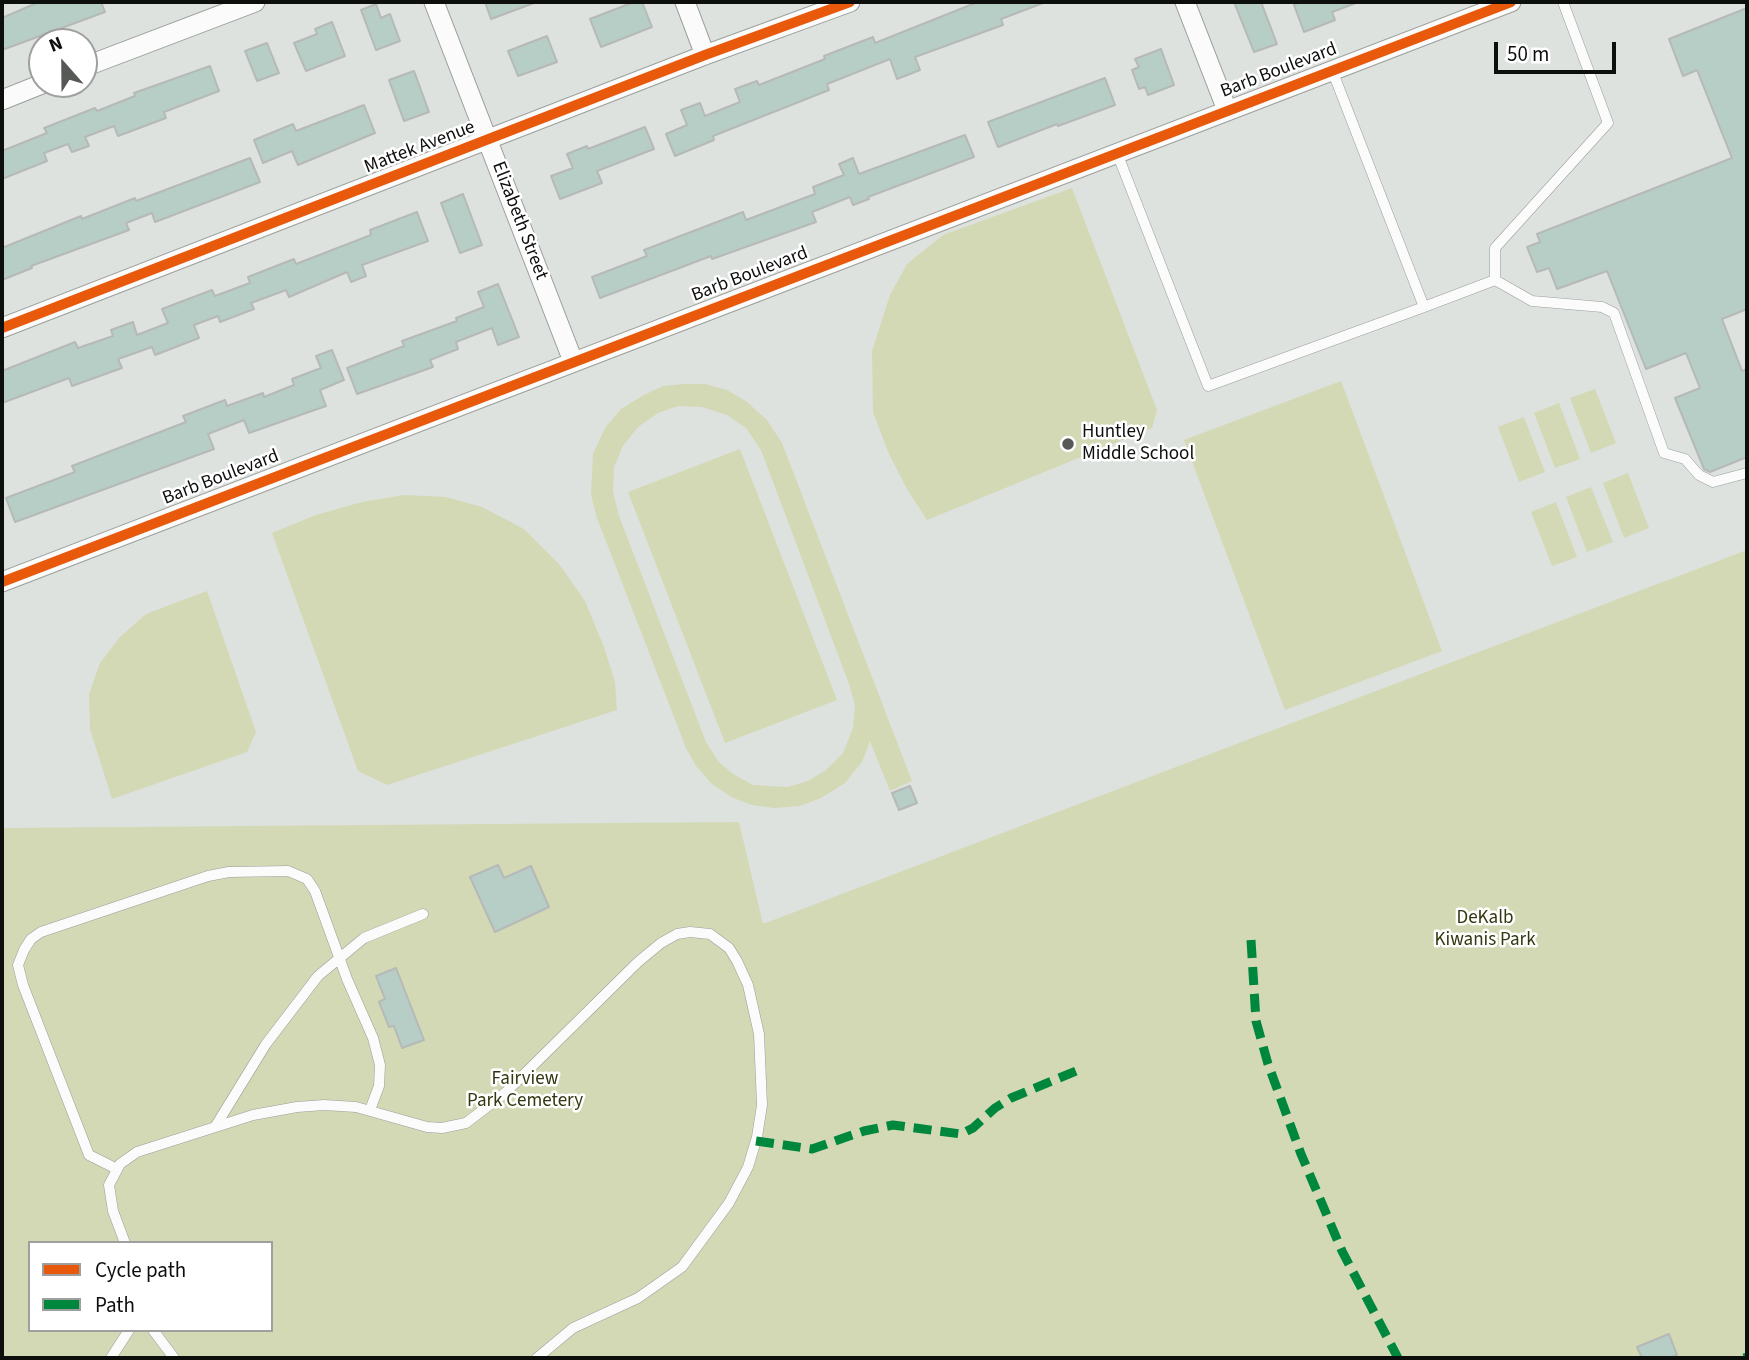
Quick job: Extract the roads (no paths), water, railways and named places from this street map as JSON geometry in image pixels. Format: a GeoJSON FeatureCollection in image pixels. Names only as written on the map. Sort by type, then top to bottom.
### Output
{"type":"FeatureCollection","features":[{"type":"Feature","properties":{"kind":"street"},"geometry":{"type":"LineString","coordinates":[[98,62],[255,2]]}},
{"type":"Feature","properties":{"kind":"street","name":"Elizabeth Street"},"geometry":{"type":"LineString","coordinates":[[434,2],[573,361]]}},
{"type":"Feature","properties":{"kind":"street"},"geometry":{"type":"LineString","coordinates":[[685,2],[705,55]]}},
{"type":"Feature","properties":{"kind":"street","name":"Mattek Avenue"},"geometry":{"type":"LineString","coordinates":[[2,328],[705,55],[850,2]]}},
{"type":"Feature","properties":{"kind":"street"},"geometry":{"type":"LineString","coordinates":[[1185,2],[1227,110]]}},
{"type":"Feature","properties":{"kind":"street","name":"Barb Boulevard"},"geometry":{"type":"LineString","coordinates":[[2,582],[1511,2]]}},
{"type":"Feature","properties":{"kind":"street"},"geometry":{"type":"LineString","coordinates":[[2,100],[28,90]]}},
{"type":"Feature","properties":{"kind":"lane"},"geometry":{"type":"LineString","coordinates":[[1495,279],[1495,248],[1608,122],[1563,2]]}},
{"type":"Feature","properties":{"kind":"lane"},"geometry":{"type":"LineString","coordinates":[[1332,70],[1424,307]]}},
{"type":"Feature","properties":{"kind":"lane"},"geometry":{"type":"LineString","coordinates":[[1117,152],[1208,386],[1495,279]]}},
{"type":"Feature","properties":{"kind":"lane"},"geometry":{"type":"LineString","coordinates":[[1495,279],[1532,301],[1602,307],[1614,313],[1664,453],[1685,459],[1699,475],[1713,482],[1747,472]]}},
{"type":"Feature","properties":{"kind":"lane"},"geometry":{"type":"LineString","coordinates":[[117,1169],[89,1155],[23,985],[18,965],[24,950],[41,932],[208,876],[229,872],[288,871],[307,879],[316,891],[339,957],[373,1038],[380,1065],[379,1086],[370,1110]]}},
{"type":"Feature","properties":{"kind":"lane"},"geometry":{"type":"LineString","coordinates":[[215,1127],[266,1044],[318,976],[364,938],[423,914]]}},
{"type":"Feature","properties":{"kind":"lane"},"geometry":{"type":"LineString","coordinates":[[124,1241],[110,1197],[110,1185],[117,1169],[136,1152],[264,1113],[298,1107],[324,1105],[370,1110],[427,1127],[442,1128],[466,1123],[505,1093],[638,962],[661,943],[677,934],[710,934],[729,948],[748,985],[756,1018],[761,1052],[762,1105],[757,1137],[748,1167],[729,1203],[682,1267],[638,1298],[573,1328],[537,1358]]}},
{"type":"Feature","properties":{"kind":"lane"},"geometry":{"type":"LineString","coordinates":[[111,1358],[128,1332]]}},
{"type":"Feature","properties":{"kind":"lane"},"geometry":{"type":"LineString","coordinates":[[154,1332],[174,1358]]}},
{"type":"Feature","properties":{"kind":"place","name":"Huntley Middle School"},"geometry":{"type":"Point","coordinates":[1068,444]}},
{"type":"Feature","properties":{"kind":"park label","name":"DeKalb Kiwanis Park"},"geometry":{"type":"Point","coordinates":[1485,930]}},
{"type":"Feature","properties":{"kind":"park label","name":"Fairview Park Cemetery"},"geometry":{"type":"Point","coordinates":[525,1091]}}]}
